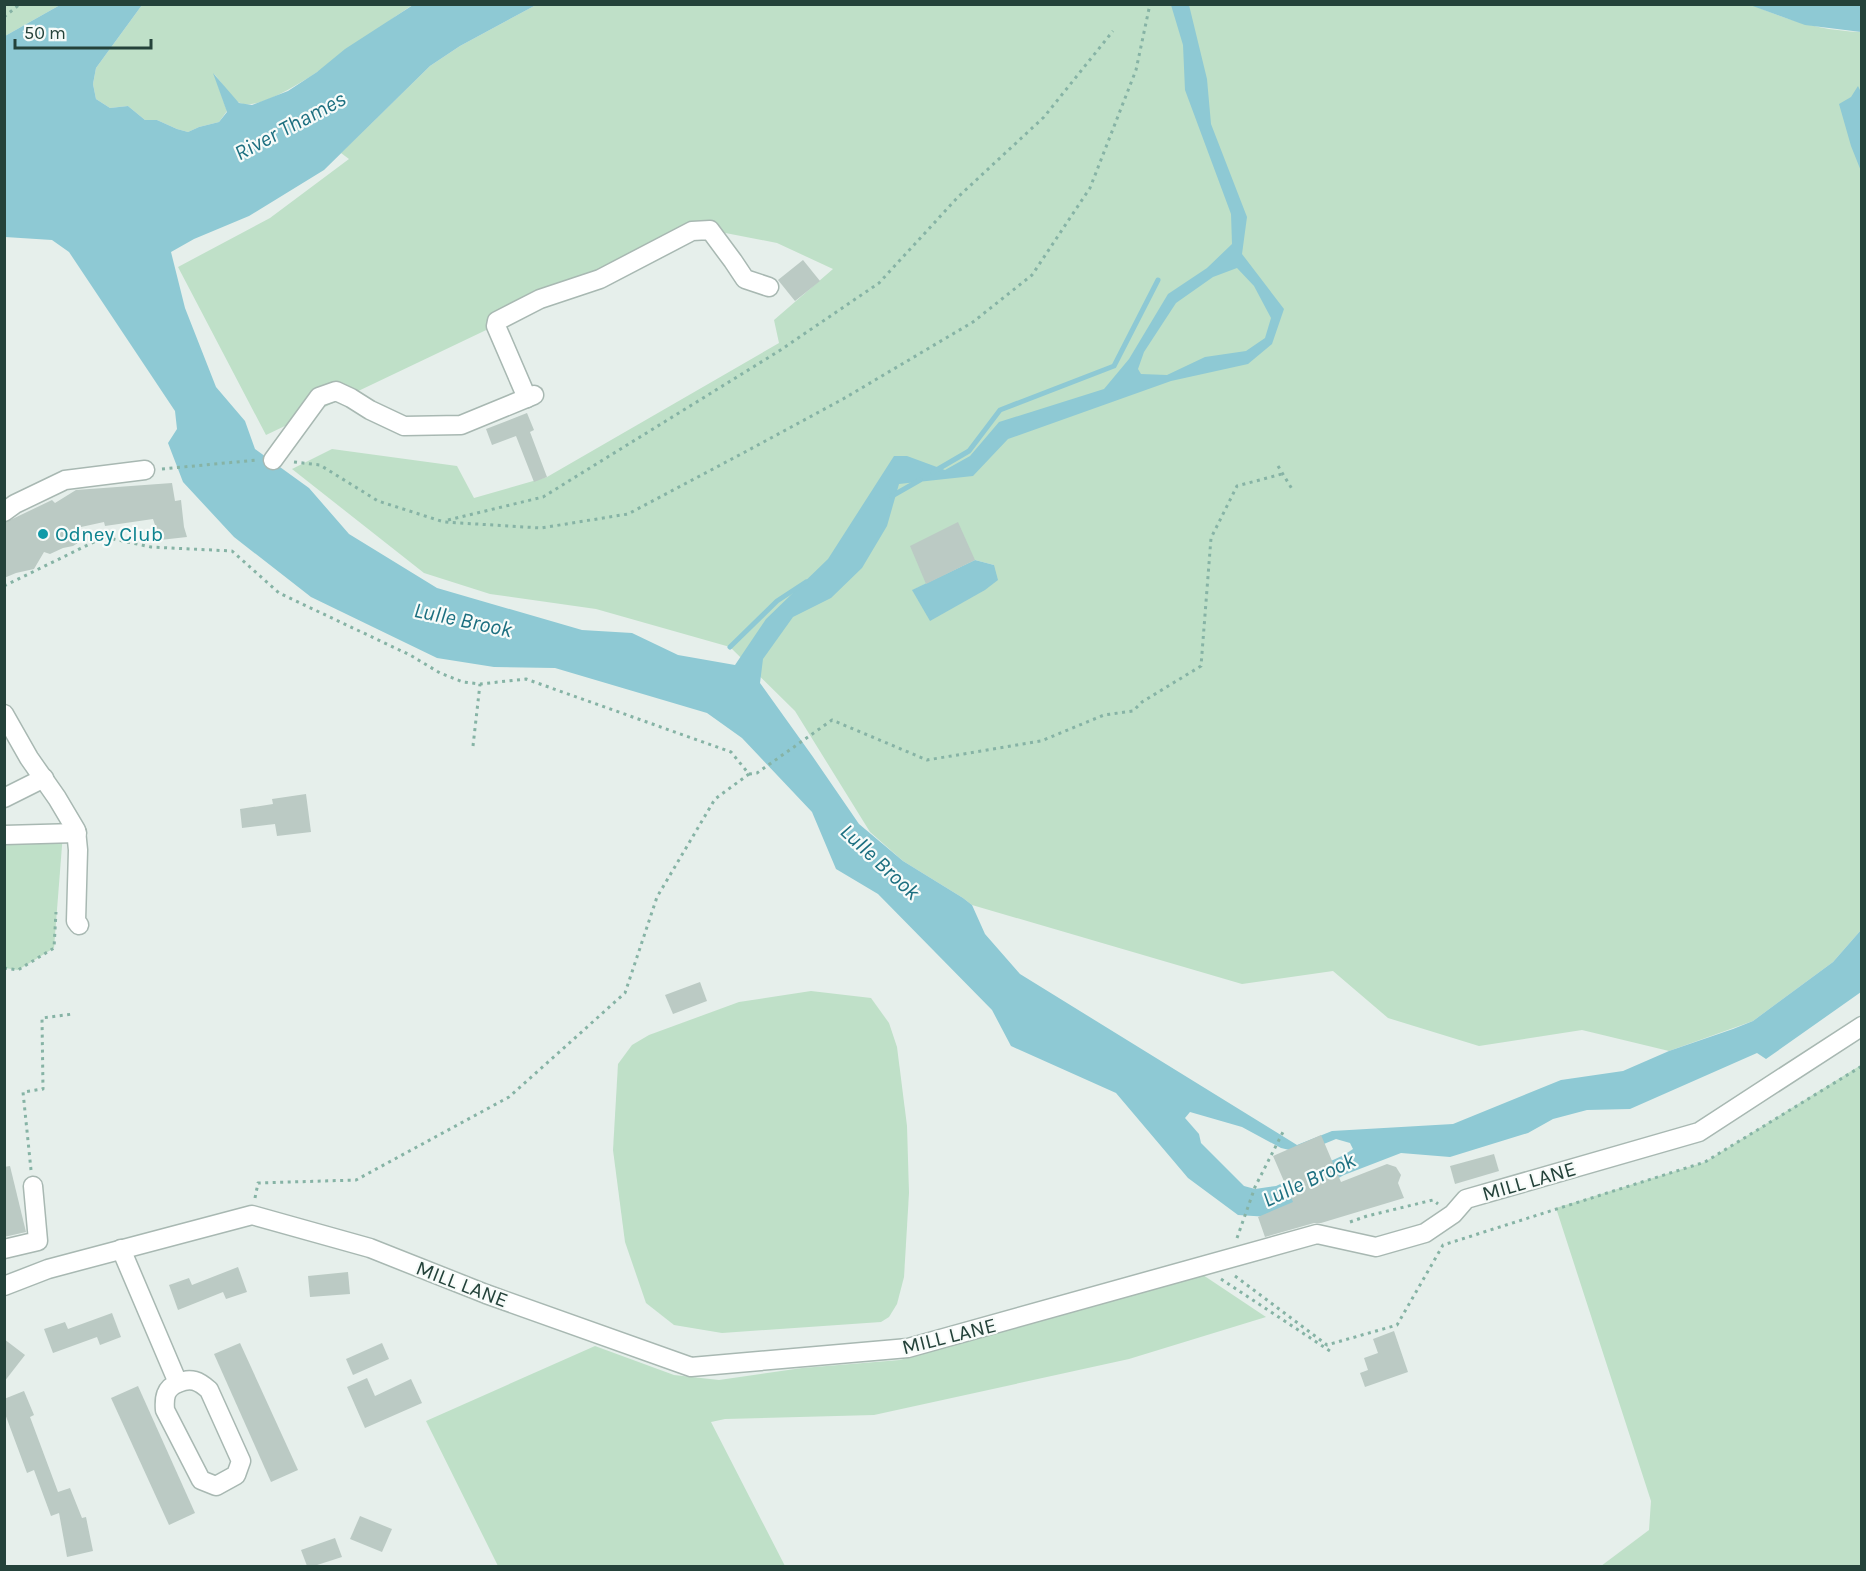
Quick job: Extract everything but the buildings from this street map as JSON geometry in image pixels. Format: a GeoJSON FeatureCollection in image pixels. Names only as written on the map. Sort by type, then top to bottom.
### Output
{"type":"FeatureCollection","features":[{"type":"Feature","properties":{"kind":"street"},"geometry":{"type":"LineString","coordinates":[[267,460],[319,397],[336,391],[404,426],[461,424],[531,396],[496,326],[497,321],[540,299],[600,279],[692,231],[710,230],[745,279],[770,287]]}},
{"type":"Feature","properties":{"kind":"street"},"geometry":{"type":"LineString","coordinates":[[4,512],[15,504],[65,480],[146,470]]}},
{"type":"Feature","properties":{"kind":"street"},"geometry":{"type":"LineString","coordinates":[[4,714],[29,758],[67,814],[77,834],[76,921],[79,925]]}},
{"type":"Feature","properties":{"kind":"street"},"geometry":{"type":"LineString","coordinates":[[4,798],[44,778]]}},
{"type":"Feature","properties":{"kind":"street"},"geometry":{"type":"LineString","coordinates":[[4,835],[77,834]]}},
{"type":"Feature","properties":{"kind":"street","name":"MILL LANE"},"geometry":{"type":"LineString","coordinates":[[252,1215],[370,1248],[486,1294],[691,1367],[908,1348],[1317,1234],[1376,1247],[1425,1233],[1453,1214],[1466,1199],[1699,1132],[1862,1026]]}},
{"type":"Feature","properties":{"kind":"street"},"geometry":{"type":"LineString","coordinates":[[4,1249],[38,1241],[33,1186]]}},
{"type":"Feature","properties":{"kind":"street"},"geometry":{"type":"LineString","coordinates":[[4,1286],[48,1269],[252,1215]]}},
{"type":"Feature","properties":{"kind":"street"},"geometry":{"type":"LineString","coordinates":[[121,1249],[178,1383]]}},
{"type":"Feature","properties":{"kind":"street"},"geometry":{"type":"LineString","coordinates":[[186,1380],[199,1381],[209,1390],[241,1461],[236,1475],[216,1486],[201,1480],[165,1410],[164,1398],[171,1386],[178,1383],[186,1380]]}},
{"type":"Feature","properties":{"kind":"path"},"geometry":{"type":"LineString","coordinates":[[4,17],[20,4]]}},
{"type":"Feature","properties":{"kind":"path"},"geometry":{"type":"LineString","coordinates":[[146,470],[267,460],[320,465],[378,501],[444,522],[542,528],[628,514],[843,399],[973,322],[1032,274],[1090,188],[1136,70],[1150,4]]}},
{"type":"Feature","properties":{"kind":"path"},"geometry":{"type":"LineString","coordinates":[[444,522],[543,497],[779,351],[879,283],[958,197],[1044,117],[1113,31]]}},
{"type":"Feature","properties":{"kind":"path"},"geometry":{"type":"LineString","coordinates":[[1278,466],[1292,489]]}},
{"type":"Feature","properties":{"kind":"path"},"geometry":{"type":"LineString","coordinates":[[252,1215],[258,1183],[356,1180],[509,1097],[625,993],[657,897],[715,799],[749,774],[758,773],[832,720],[927,760],[1041,741],[1104,715],[1133,711],[1142,702],[1201,666],[1211,538],[1237,486],[1282,474]]}},
{"type":"Feature","properties":{"kind":"path"},"geometry":{"type":"LineString","coordinates":[[4,586],[104,537],[151,547],[232,551],[279,593],[410,655],[440,673],[463,682],[480,684],[526,679],[732,752],[749,774]]}},
{"type":"Feature","properties":{"kind":"path"},"geometry":{"type":"LineString","coordinates":[[473,746],[480,684]]}},
{"type":"Feature","properties":{"kind":"path"},"geometry":{"type":"LineString","coordinates":[[4,968],[18,970],[54,948],[57,902]]}},
{"type":"Feature","properties":{"kind":"path"},"geometry":{"type":"LineString","coordinates":[[33,1186],[23,1092],[42,1089],[42,1018],[73,1014]]}},
{"type":"Feature","properties":{"kind":"path"},"geometry":{"type":"LineString","coordinates":[[1209,1265],[1327,1345],[1397,1325],[1443,1245],[1705,1162],[1862,1066]]}},
{"type":"Feature","properties":{"kind":"path"},"geometry":{"type":"LineString","coordinates":[[1241,1223],[1255,1187],[1282,1132]]}},
{"type":"Feature","properties":{"kind":"path"},"geometry":{"type":"LineString","coordinates":[[1347,1223],[1433,1200],[1453,1214]]}},
{"type":"Feature","properties":{"kind":"path"},"geometry":{"type":"LineString","coordinates":[[1209,1265],[1330,1351]]}},
{"type":"Feature","properties":{"kind":"green space"},"geometry":{"type":"Polygon","coordinates":[[[1750,4],[1804,24],[1861,32],[1861,930],[1833,962],[1753,1021],[1669,1051],[1582,1030],[1479,1046],[1388,1018],[1333,971],[1242,984],[972,905],[903,861],[870,832],[795,711],[730,647],[596,609],[490,594],[424,573],[292,469],[332,449],[457,466],[474,498],[547,477],[779,343],[774,320],[833,269],[777,243],[710,230],[503,322],[266,435],[178,267],[270,218],[349,159],[341,153],[430,66],[460,46],[536,5],[1750,4]],[[975,560],[913,590],[994,565],[975,560]]]}},
{"type":"Feature","properties":{"kind":"green space"},"geometry":{"type":"Polygon","coordinates":[[[5,5],[60,5],[5,36],[5,5]]]}},
{"type":"Feature","properties":{"kind":"green space"},"geometry":{"type":"Polygon","coordinates":[[[142,5],[413,5],[326,67],[274,97],[253,104],[238,102],[214,74],[227,111],[219,122],[188,132],[157,120],[145,120],[128,106],[110,108],[96,99],[93,84],[96,68],[142,5]]]}},
{"type":"Feature","properties":{"kind":"green space"},"geometry":{"type":"Polygon","coordinates":[[[63,833],[54,948],[18,970],[5,968],[5,835],[63,833]]]}},
{"type":"Feature","properties":{"kind":"green space"},"geometry":{"type":"Polygon","coordinates":[[[811,991],[871,998],[889,1023],[897,1047],[907,1126],[909,1193],[904,1277],[897,1304],[889,1317],[881,1322],[722,1333],[674,1325],[646,1303],[625,1242],[613,1150],[618,1064],[632,1045],[649,1035],[739,1002],[811,991]]]}},
{"type":"Feature","properties":{"kind":"green space"},"geometry":{"type":"Polygon","coordinates":[[[1861,1065],[1861,1566],[1601,1566],[1649,1530],[1651,1501],[1556,1208],[1705,1162],[1861,1065]]]}},
{"type":"Feature","properties":{"kind":"green space"},"geometry":{"type":"Polygon","coordinates":[[[1200,1273],[1266,1317],[1129,1359],[874,1415],[725,1419],[711,1422],[785,1566],[498,1566],[426,1421],[595,1346],[674,1375],[719,1380],[802,1368],[900,1360],[1200,1273]]]}},
{"type":"Feature","properties":{"kind":"water"},"geometry":{"type":"Polygon","coordinates":[[[60,5],[142,5],[96,68],[93,84],[96,99],[110,108],[128,106],[145,120],[157,120],[188,132],[219,122],[227,112],[213,73],[239,103],[252,105],[288,91],[317,72],[345,49],[413,5],[536,5],[460,46],[430,66],[324,170],[249,216],[194,239],[171,252],[185,308],[216,387],[245,421],[255,449],[309,488],[349,534],[437,588],[582,630],[632,633],[678,655],[735,665],[766,619],[828,559],[894,456],[907,456],[945,470],[970,456],[999,422],[1104,389],[1129,359],[1168,294],[1207,268],[1232,244],[1231,214],[1185,90],[1183,45],[1171,5],[1189,5],[1207,79],[1211,124],[1247,217],[1242,254],[1284,309],[1272,344],[1248,364],[1171,381],[1008,439],[973,476],[899,484],[887,526],[862,568],[831,598],[793,617],[763,659],[760,683],[859,824],[903,861],[972,905],[985,934],[1020,974],[1297,1145],[1332,1131],[1453,1124],[1561,1080],[1623,1071],[1669,1051],[1753,1021],[1833,962],[1861,930],[1861,992],[1766,1059],[1757,1053],[1630,1109],[1587,1110],[1553,1119],[1528,1133],[1450,1157],[1401,1153],[1344,1175],[1269,1217],[1238,1215],[1188,1178],[1116,1093],[1011,1046],[992,1010],[878,894],[836,869],[812,812],[742,738],[707,713],[555,668],[494,667],[437,658],[311,597],[234,537],[183,482],[168,443],[177,429],[175,411],[69,252],[52,240],[5,237],[5,36],[60,5]],[[1237,268],[1213,277],[1176,303],[1144,352],[1138,369],[1141,374],[1167,375],[1205,357],[1246,351],[1265,338],[1271,318],[1254,286],[1237,268]],[[1190,1112],[1185,1118],[1199,1134],[1201,1143],[1244,1186],[1255,1189],[1276,1186],[1353,1149],[1350,1143],[1336,1139],[1302,1153],[1281,1148],[1242,1127],[1190,1112]]]}},
{"type":"Feature","properties":{"kind":"water"},"geometry":{"type":"Polygon","coordinates":[[[1750,5],[1861,5],[1861,32],[1805,25],[1750,5]]]}},
{"type":"Feature","properties":{"kind":"water"},"geometry":{"type":"Polygon","coordinates":[[[1858,86],[1862,94],[1861,171],[1839,104],[1851,97],[1858,86]]]}},
{"type":"Feature","properties":{"kind":"water"},"geometry":{"type":"Polygon","coordinates":[[[975,560],[994,565],[998,580],[985,590],[930,621],[912,590],[975,560]]]}},
{"type":"Feature","properties":{"kind":"waterway"},"geometry":{"type":"LineString","coordinates":[[933,472],[969,451],[1000,410],[1114,366],[1158,280]]}},
{"type":"Feature","properties":{"kind":"waterway"},"geometry":{"type":"LineString","coordinates":[[892,496],[920,480]]}},
{"type":"Feature","properties":{"kind":"waterway"},"geometry":{"type":"LineString","coordinates":[[730,647],[777,601],[806,582]]}},
{"type":"Feature","properties":{"kind":"place","name":"Odney Club"},"geometry":{"type":"Point","coordinates":[43,534]}},
{"type":"Feature","properties":{"kind":"water label","name":"River Thames"},"geometry":{"type":"Point","coordinates":[290,126]}},
{"type":"Feature","properties":{"kind":"water label","name":"Lulle Brook"},"geometry":{"type":"Point","coordinates":[463,620]}},
{"type":"Feature","properties":{"kind":"water label","name":"Lulle Brook"},"geometry":{"type":"Point","coordinates":[880,862]}},
{"type":"Feature","properties":{"kind":"water label","name":"Lulle Brook"},"geometry":{"type":"Point","coordinates":[1309,1180]}}]}
